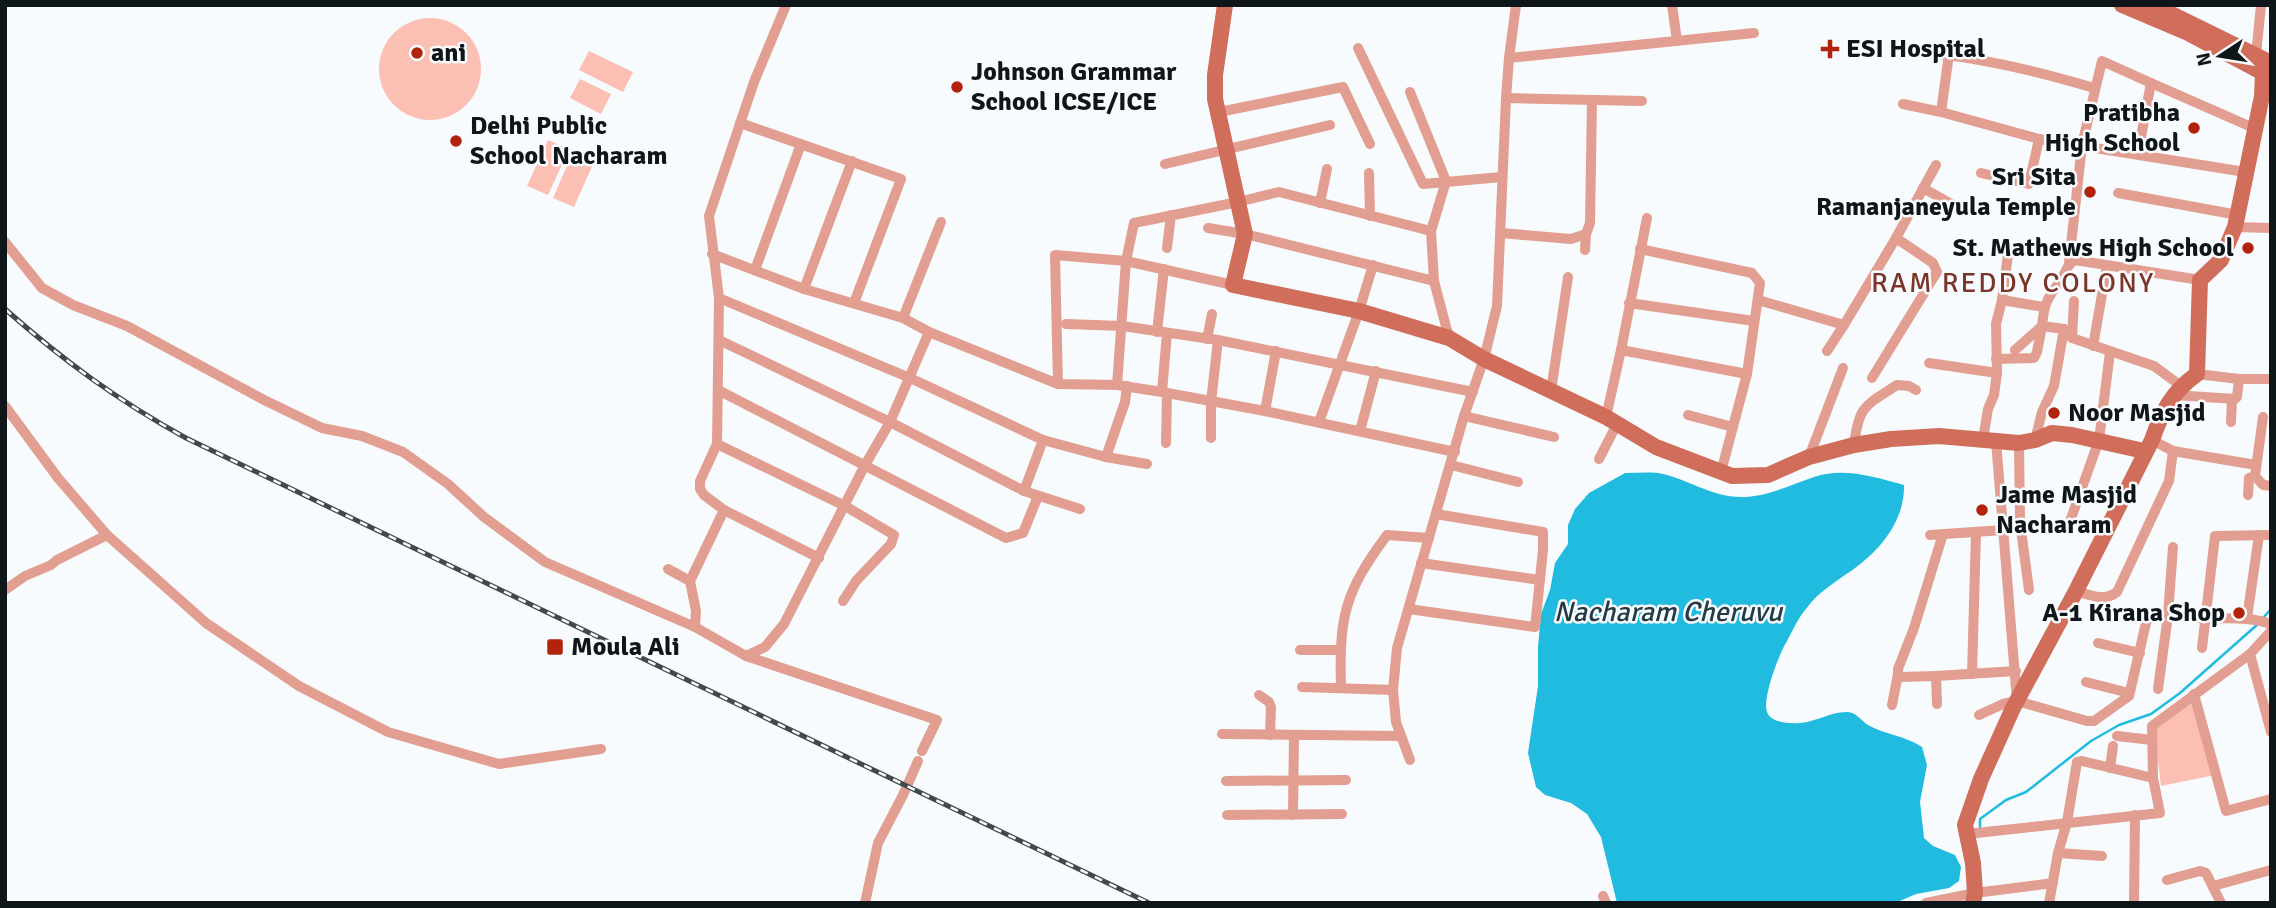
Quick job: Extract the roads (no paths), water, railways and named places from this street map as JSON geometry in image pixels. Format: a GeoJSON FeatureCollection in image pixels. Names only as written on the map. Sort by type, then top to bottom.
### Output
{"type":"FeatureCollection","features":[{"type":"Feature","properties":{"kind":"street"},"geometry":{"type":"LineString","coordinates":[[786,5],[740,124],[709,216],[719,298],[717,444],[700,481],[700,489],[724,510],[819,558]]}},
{"type":"Feature","properties":{"kind":"street"},"geometry":{"type":"LineString","coordinates":[[1225,5],[1215,75],[1215,99],[1245,234],[1233,285]]}},
{"type":"Feature","properties":{"kind":"street"},"geometry":{"type":"LineString","coordinates":[[1410,761],[1396,722],[1393,691],[1397,648],[1497,306],[1508,58],[1516,5]]}},
{"type":"Feature","properties":{"kind":"street"},"geometry":{"type":"LineString","coordinates":[[1672,5],[1677,41]]}},
{"type":"Feature","properties":{"kind":"street"},"geometry":{"type":"LineString","coordinates":[[2122,5],[2268,71]]}},
{"type":"Feature","properties":{"kind":"street"},"geometry":{"type":"LineString","coordinates":[[2153,5],[2256,55],[2268,71]]}},
{"type":"Feature","properties":{"kind":"street"},"geometry":{"type":"LineString","coordinates":[[2256,55],[2261,5]]}},
{"type":"Feature","properties":{"kind":"street"},"geometry":{"type":"LineString","coordinates":[[1508,58],[1754,33]]}},
{"type":"Feature","properties":{"kind":"street"},"geometry":{"type":"LineString","coordinates":[[1357,48],[1423,184],[1502,177]]}},
{"type":"Feature","properties":{"kind":"street"},"geometry":{"type":"LineString","coordinates":[[1915,52],[1949,54],[2094,88]]}},
{"type":"Feature","properties":{"kind":"street"},"geometry":{"type":"LineString","coordinates":[[1941,112],[1949,54]]}},
{"type":"Feature","properties":{"kind":"street"},"geometry":{"type":"LineString","coordinates":[[1996,359],[2034,358],[2044,307],[2069,263],[2082,145],[2102,61],[2256,129]]}},
{"type":"Feature","properties":{"kind":"street"},"geometry":{"type":"LineString","coordinates":[[1974,898],[1973,863],[1965,825],[1981,779],[2017,701],[2076,591],[2148,446],[2159,417],[2178,391],[2197,374],[2200,280],[2221,260],[2236,221],[2268,71]]}},
{"type":"Feature","properties":{"kind":"street"},"geometry":{"type":"LineString","coordinates":[[2138,153],[2151,83]]}},
{"type":"Feature","properties":{"kind":"street"},"geometry":{"type":"LineString","coordinates":[[1219,112],[1343,87],[1370,144]]}},
{"type":"Feature","properties":{"kind":"street"},"geometry":{"type":"LineString","coordinates":[[1410,92],[1446,181],[1431,231],[1434,281],[1449,338]]}},
{"type":"Feature","properties":{"kind":"street"},"geometry":{"type":"LineString","coordinates":[[1506,98],[1642,101]]}},
{"type":"Feature","properties":{"kind":"street"},"geometry":{"type":"LineString","coordinates":[[1585,250],[1590,223],[1592,100]]}},
{"type":"Feature","properties":{"kind":"street"},"geometry":{"type":"LineString","coordinates":[[1903,104],[2039,138],[2245,172]]}},
{"type":"Feature","properties":{"kind":"street"},"geometry":{"type":"LineString","coordinates":[[740,124],[901,179],[854,303]]}},
{"type":"Feature","properties":{"kind":"street"},"geometry":{"type":"LineString","coordinates":[[1166,164],[1330,125]]}},
{"type":"Feature","properties":{"kind":"street"},"geometry":{"type":"LineString","coordinates":[[1981,173],[2029,184],[2039,138]]}},
{"type":"Feature","properties":{"kind":"street"},"geometry":{"type":"LineString","coordinates":[[755,270],[801,144]]}},
{"type":"Feature","properties":{"kind":"street"},"geometry":{"type":"LineString","coordinates":[[804,289],[852,161]]}},
{"type":"Feature","properties":{"kind":"street"},"geometry":{"type":"LineString","coordinates":[[1827,351],[1896,238],[1936,165]]}},
{"type":"Feature","properties":{"kind":"street"},"geometry":{"type":"LineString","coordinates":[[1320,203],[1327,169]]}},
{"type":"Feature","properties":{"kind":"street"},"geometry":{"type":"LineString","coordinates":[[1369,173],[1370,216]]}},
{"type":"Feature","properties":{"kind":"street"},"geometry":{"type":"LineString","coordinates":[[1923,188],[1955,206]]}},
{"type":"Feature","properties":{"kind":"street"},"geometry":{"type":"LineString","coordinates":[[1105,457],[1125,402],[1122,386],[1122,326],[1126,261],[1134,223],[1279,192],[1431,231]]}},
{"type":"Feature","properties":{"kind":"street"},"geometry":{"type":"LineString","coordinates":[[2118,193],[2271,228]]}},
{"type":"Feature","properties":{"kind":"street"},"geometry":{"type":"LineString","coordinates":[[1167,248],[1171,215]]}},
{"type":"Feature","properties":{"kind":"street"},"geometry":{"type":"LineString","coordinates":[[1599,459],[1611,420],[1629,303],[1647,218]]}},
{"type":"Feature","properties":{"kind":"street"},"geometry":{"type":"LineString","coordinates":[[903,318],[941,222]]}},
{"type":"Feature","properties":{"kind":"street"},"geometry":{"type":"LineString","coordinates":[[1208,228],[1245,234],[1434,281]]}},
{"type":"Feature","properties":{"kind":"street"},"geometry":{"type":"LineString","coordinates":[[1501,233],[1571,239],[1586,234]]}},
{"type":"Feature","properties":{"kind":"street"},"geometry":{"type":"LineString","coordinates":[[1872,378],[1937,272],[1933,263],[1896,238]]}},
{"type":"Feature","properties":{"kind":"street"},"geometry":{"type":"LineString","coordinates":[[5,242],[42,288],[73,305],[127,326],[322,428],[362,436],[402,452],[448,484],[484,517],[545,562],[695,626],[746,656],[937,720],[878,844],[865,903]]}},
{"type":"Feature","properties":{"kind":"street"},"geometry":{"type":"LineString","coordinates":[[2009,247],[1996,324],[1997,373],[1994,396],[1988,410],[1989,440],[2003,530],[2017,701]]}},
{"type":"Feature","properties":{"kind":"street"},"geometry":{"type":"LineString","coordinates":[[1640,249],[1752,272],[1760,283],[1747,374],[1721,472]]}},
{"type":"Feature","properties":{"kind":"street"},"geometry":{"type":"LineString","coordinates":[[712,254],[804,289],[903,318],[929,332],[1058,384],[1122,386],[1165,392],[1455,452]]}},
{"type":"Feature","properties":{"kind":"street"},"geometry":{"type":"LineString","coordinates":[[1058,384],[1055,255],[1126,261],[1164,269],[1359,311],[1449,338],[1483,359],[1611,420],[1656,447],[1732,476],[1768,475],[1809,457],[1854,445],[1917,436],[2027,442],[2052,433],[2148,446],[2255,470],[2263,485],[2271,486]]}},
{"type":"Feature","properties":{"kind":"street"},"geometry":{"type":"LineString","coordinates":[[2069,263],[2085,260],[2107,266],[2200,280]]}},
{"type":"Feature","properties":{"kind":"street"},"geometry":{"type":"LineString","coordinates":[[1319,422],[1373,265]]}},
{"type":"Feature","properties":{"kind":"street"},"geometry":{"type":"LineString","coordinates":[[2093,346],[2107,266]]}},
{"type":"Feature","properties":{"kind":"street"},"geometry":{"type":"LineString","coordinates":[[1164,269],[1162,332],[1166,443]]}},
{"type":"Feature","properties":{"kind":"street"},"geometry":{"type":"LineString","coordinates":[[1551,391],[1568,277]]}},
{"type":"Feature","properties":{"kind":"street"},"geometry":{"type":"LineString","coordinates":[[719,298],[910,379],[1042,440],[1105,457],[1147,464]]}},
{"type":"Feature","properties":{"kind":"street"},"geometry":{"type":"LineString","coordinates":[[1758,300],[1844,325]]}},
{"type":"Feature","properties":{"kind":"street"},"geometry":{"type":"LineString","coordinates":[[2002,300],[2044,307]]}},
{"type":"Feature","properties":{"kind":"street"},"geometry":{"type":"LineString","coordinates":[[2029,590],[2020,522],[2027,442],[2054,386],[2074,301]]}},
{"type":"Feature","properties":{"kind":"street"},"geometry":{"type":"LineString","coordinates":[[1629,303],[1754,321]]}},
{"type":"Feature","properties":{"kind":"street"},"geometry":{"type":"LineString","coordinates":[[1211,438],[1212,314]]}},
{"type":"Feature","properties":{"kind":"street"},"geometry":{"type":"LineString","coordinates":[[1066,324],[1122,326],[1212,340],[1473,392]]}},
{"type":"Feature","properties":{"kind":"street"},"geometry":{"type":"LineString","coordinates":[[2042,326],[2154,366],[2178,391],[2232,399],[2238,397],[2239,379]]}},
{"type":"Feature","properties":{"kind":"street"},"geometry":{"type":"LineString","coordinates":[[2015,350],[2042,326]]}},
{"type":"Feature","properties":{"kind":"street"},"geometry":{"type":"LineString","coordinates":[[746,656],[765,647],[784,624],[865,465],[890,422],[929,332]]}},
{"type":"Feature","properties":{"kind":"street"},"geometry":{"type":"LineString","coordinates":[[719,340],[890,422],[1024,491],[1080,509]]}},
{"type":"Feature","properties":{"kind":"street"},"geometry":{"type":"LineString","coordinates":[[1621,350],[1747,374]]}},
{"type":"Feature","properties":{"kind":"street"},"geometry":{"type":"LineString","coordinates":[[1265,411],[1276,351]]}},
{"type":"Feature","properties":{"kind":"street"},"geometry":{"type":"LineString","coordinates":[[2068,527],[2099,440],[2110,352]]}},
{"type":"Feature","properties":{"kind":"street"},"geometry":{"type":"LineString","coordinates":[[1929,363],[1997,373]]}},
{"type":"Feature","properties":{"kind":"street"},"geometry":{"type":"LineString","coordinates":[[1809,457],[1843,368]]}},
{"type":"Feature","properties":{"kind":"street"},"geometry":{"type":"LineString","coordinates":[[1360,431],[1376,371]]}},
{"type":"Feature","properties":{"kind":"street"},"geometry":{"type":"LineString","coordinates":[[2197,374],[2239,379],[2271,379]]}},
{"type":"Feature","properties":{"kind":"street"},"geometry":{"type":"LineString","coordinates":[[1854,445],[1857,421],[1862,410],[1898,385],[1916,390]]}},
{"type":"Feature","properties":{"kind":"street"},"geometry":{"type":"LineString","coordinates":[[718,390],[1006,538],[1023,533],[1038,496]]}},
{"type":"Feature","properties":{"kind":"street"},"geometry":{"type":"LineString","coordinates":[[2231,422],[2232,399]]}},
{"type":"Feature","properties":{"kind":"street"},"geometry":{"type":"LineString","coordinates":[[5,406],[58,478],[107,535],[206,623],[299,686],[388,732],[499,764],[601,749]]}},
{"type":"Feature","properties":{"kind":"street"},"geometry":{"type":"LineString","coordinates":[[1688,415],[1733,426]]}},
{"type":"Feature","properties":{"kind":"street"},"geometry":{"type":"LineString","coordinates":[[1464,416],[1554,437]]}},
{"type":"Feature","properties":{"kind":"street"},"geometry":{"type":"LineString","coordinates":[[2248,495],[2247,482],[2255,470],[2263,418]]}},
{"type":"Feature","properties":{"kind":"street"},"geometry":{"type":"LineString","coordinates":[[1024,491],[1042,440]]}},
{"type":"Feature","properties":{"kind":"street"},"geometry":{"type":"LineString","coordinates":[[717,444],[845,506],[894,534],[895,538],[856,581],[843,601]]}},
{"type":"Feature","properties":{"kind":"street"},"geometry":{"type":"LineString","coordinates":[[2076,591],[2104,598],[2117,592],[2169,481],[2173,451]]}},
{"type":"Feature","properties":{"kind":"street"},"geometry":{"type":"LineString","coordinates":[[1451,465],[1518,482]]}},
{"type":"Feature","properties":{"kind":"street"},"geometry":{"type":"LineString","coordinates":[[695,626],[696,611],[690,581],[724,510]]}},
{"type":"Feature","properties":{"kind":"street"},"geometry":{"type":"LineString","coordinates":[[1409,609],[1535,626],[1543,550],[1542,532],[1436,514]]}},
{"type":"Feature","properties":{"kind":"street"},"geometry":{"type":"LineString","coordinates":[[1930,535],[2003,530]]}},
{"type":"Feature","properties":{"kind":"street"},"geometry":{"type":"LineString","coordinates":[[1972,674],[1976,533]]}},
{"type":"Feature","properties":{"kind":"street"},"geometry":{"type":"LineString","coordinates":[[1892,705],[1898,669],[1914,628],[1943,534]]}},
{"type":"Feature","properties":{"kind":"street"},"geometry":{"type":"LineString","coordinates":[[5,590],[25,576],[107,535]]}},
{"type":"Feature","properties":{"kind":"street"},"geometry":{"type":"LineString","coordinates":[[1341,688],[1340,650],[1345,610],[1366,564],[1387,535],[1429,538]]}},
{"type":"Feature","properties":{"kind":"street"},"geometry":{"type":"LineString","coordinates":[[1967,834],[2160,813],[2153,778],[2152,726],[2250,654],[2262,623],[2259,535]]}},
{"type":"Feature","properties":{"kind":"street"},"geometry":{"type":"LineString","coordinates":[[2202,648],[2215,536],[2271,535]]}},
{"type":"Feature","properties":{"kind":"street"},"geometry":{"type":"LineString","coordinates":[[2158,689],[2168,615],[2173,547]]}},
{"type":"Feature","properties":{"kind":"street"},"geometry":{"type":"LineString","coordinates":[[1422,563],[1540,580]]}},
{"type":"Feature","properties":{"kind":"street"},"geometry":{"type":"LineString","coordinates":[[668,569],[690,581]]}},
{"type":"Feature","properties":{"kind":"street"},"geometry":{"type":"LineString","coordinates":[[1979,715],[2017,701],[2094,721],[2126,700],[2149,618],[2168,615],[2262,623]]}},
{"type":"Feature","properties":{"kind":"street"},"geometry":{"type":"LineString","coordinates":[[2098,643],[2140,653]]}},
{"type":"Feature","properties":{"kind":"street"},"geometry":{"type":"LineString","coordinates":[[1300,650],[1340,650]]}},
{"type":"Feature","properties":{"kind":"street"},"geometry":{"type":"LineString","coordinates":[[2250,654],[2271,732]]}},
{"type":"Feature","properties":{"kind":"street"},"geometry":{"type":"LineString","coordinates":[[1898,674],[1912,678],[2015,671]]}},
{"type":"Feature","properties":{"kind":"street"},"geometry":{"type":"LineString","coordinates":[[1936,676],[1937,704]]}},
{"type":"Feature","properties":{"kind":"street"},"geometry":{"type":"LineString","coordinates":[[2086,682],[2129,693]]}},
{"type":"Feature","properties":{"kind":"street"},"geometry":{"type":"LineString","coordinates":[[1303,687],[1393,691]]}},
{"type":"Feature","properties":{"kind":"street"},"geometry":{"type":"LineString","coordinates":[[2194,694],[2226,811],[2271,799]]}},
{"type":"Feature","properties":{"kind":"street"},"geometry":{"type":"LineString","coordinates":[[1259,695],[1269,702],[1271,707],[1270,735]]}},
{"type":"Feature","properties":{"kind":"street"},"geometry":{"type":"LineString","coordinates":[[1222,734],[1401,736]]}},
{"type":"Feature","properties":{"kind":"street"},"geometry":{"type":"LineString","coordinates":[[1293,815],[1294,736]]}},
{"type":"Feature","properties":{"kind":"street"},"geometry":{"type":"LineString","coordinates":[[2110,768],[2115,741],[2152,740]]}},
{"type":"Feature","properties":{"kind":"street"},"geometry":{"type":"LineString","coordinates":[[2049,903],[2077,762],[2153,778]]}},
{"type":"Feature","properties":{"kind":"street"},"geometry":{"type":"LineString","coordinates":[[1226,781],[1346,780]]}},
{"type":"Feature","properties":{"kind":"street"},"geometry":{"type":"LineString","coordinates":[[1227,815],[1342,814]]}},
{"type":"Feature","properties":{"kind":"street"},"geometry":{"type":"LineString","coordinates":[[2134,815],[2134,903]]}},
{"type":"Feature","properties":{"kind":"street"},"geometry":{"type":"LineString","coordinates":[[2058,853],[2102,856]]}},
{"type":"Feature","properties":{"kind":"street"},"geometry":{"type":"LineString","coordinates":[[2213,886],[2271,870]]}},
{"type":"Feature","properties":{"kind":"street"},"geometry":{"type":"LineString","coordinates":[[2167,880],[2200,871],[2206,873],[2221,903]]}},
{"type":"Feature","properties":{"kind":"street"},"geometry":{"type":"LineString","coordinates":[[1926,903],[1974,898],[2053,883]]}},
{"type":"Feature","properties":{"kind":"water","name":"Nacharam Cheruvu"},"geometry":{"type":"Polygon","coordinates":[[[1625,473],[1658,473],[1719,494],[1741,497],[1769,493],[1814,477],[1837,473],[1859,474],[1904,485],[1897,519],[1877,549],[1817,596],[1798,620],[1772,676],[1766,705],[1772,719],[1791,723],[1850,712],[1874,728],[1922,747],[1927,765],[1920,802],[1924,838],[1933,846],[1955,855],[1961,867],[1959,881],[1949,888],[1916,894],[1895,903],[1617,903],[1601,837],[1587,814],[1571,803],[1545,795],[1536,787],[1528,753],[1538,686],[1541,614],[1550,590],[1555,563],[1568,544],[1568,525],[1575,509],[1589,493],[1625,473]]]}},
{"type":"Feature","properties":{"kind":"waterway"},"geometry":{"type":"LineString","coordinates":[[2262,619],[2271,609]]}},
{"type":"Feature","properties":{"kind":"waterway"},"geometry":{"type":"LineString","coordinates":[[1980,827],[1980,819],[2006,800],[2026,792],[2091,741],[2119,725],[2151,714],[2180,693],[2258,624]]}},
{"type":"Feature","properties":{"kind":"railway"},"geometry":{"type":"LineString","coordinates":[[5,309],[92,379],[186,438],[1149,903]]}},
{"type":"Feature","properties":{"kind":"place","name":"ESI Hospital"},"geometry":{"type":"Point","coordinates":[1830,49]}},
{"type":"Feature","properties":{"kind":"place","name":"ani"},"geometry":{"type":"Point","coordinates":[417,53]}},
{"type":"Feature","properties":{"kind":"place","name":"Johnson Grammar School ICSE/ICE"},"geometry":{"type":"Point","coordinates":[957,87]}},
{"type":"Feature","properties":{"kind":"place","name":"Pratibha High School"},"geometry":{"type":"Point","coordinates":[2194,128]}},
{"type":"Feature","properties":{"kind":"place","name":"Delhi Public School Nacharam"},"geometry":{"type":"Point","coordinates":[456,141]}},
{"type":"Feature","properties":{"kind":"place","name":"Sri Sita Ramanjaneyula Temple"},"geometry":{"type":"Point","coordinates":[2090,192]}},
{"type":"Feature","properties":{"kind":"place","name":"St. Mathews High School"},"geometry":{"type":"Point","coordinates":[2248,248]}},
{"type":"Feature","properties":{"kind":"place","name":"Noor Masjid"},"geometry":{"type":"Point","coordinates":[2054,413]}},
{"type":"Feature","properties":{"kind":"place","name":"Jame Masjid Nacharam"},"geometry":{"type":"Point","coordinates":[1982,510]}},
{"type":"Feature","properties":{"kind":"place","name":"A-1 Kirana Shop"},"geometry":{"type":"Point","coordinates":[2239,613]}},
{"type":"Feature","properties":{"kind":"place","name":"Moula Ali"},"geometry":{"type":"Point","coordinates":[555,647]}},
{"type":"Feature","properties":{"kind":"district","name":"RAM REDDY COLONY"},"geometry":{"type":"Point","coordinates":[2013,283]}}]}
